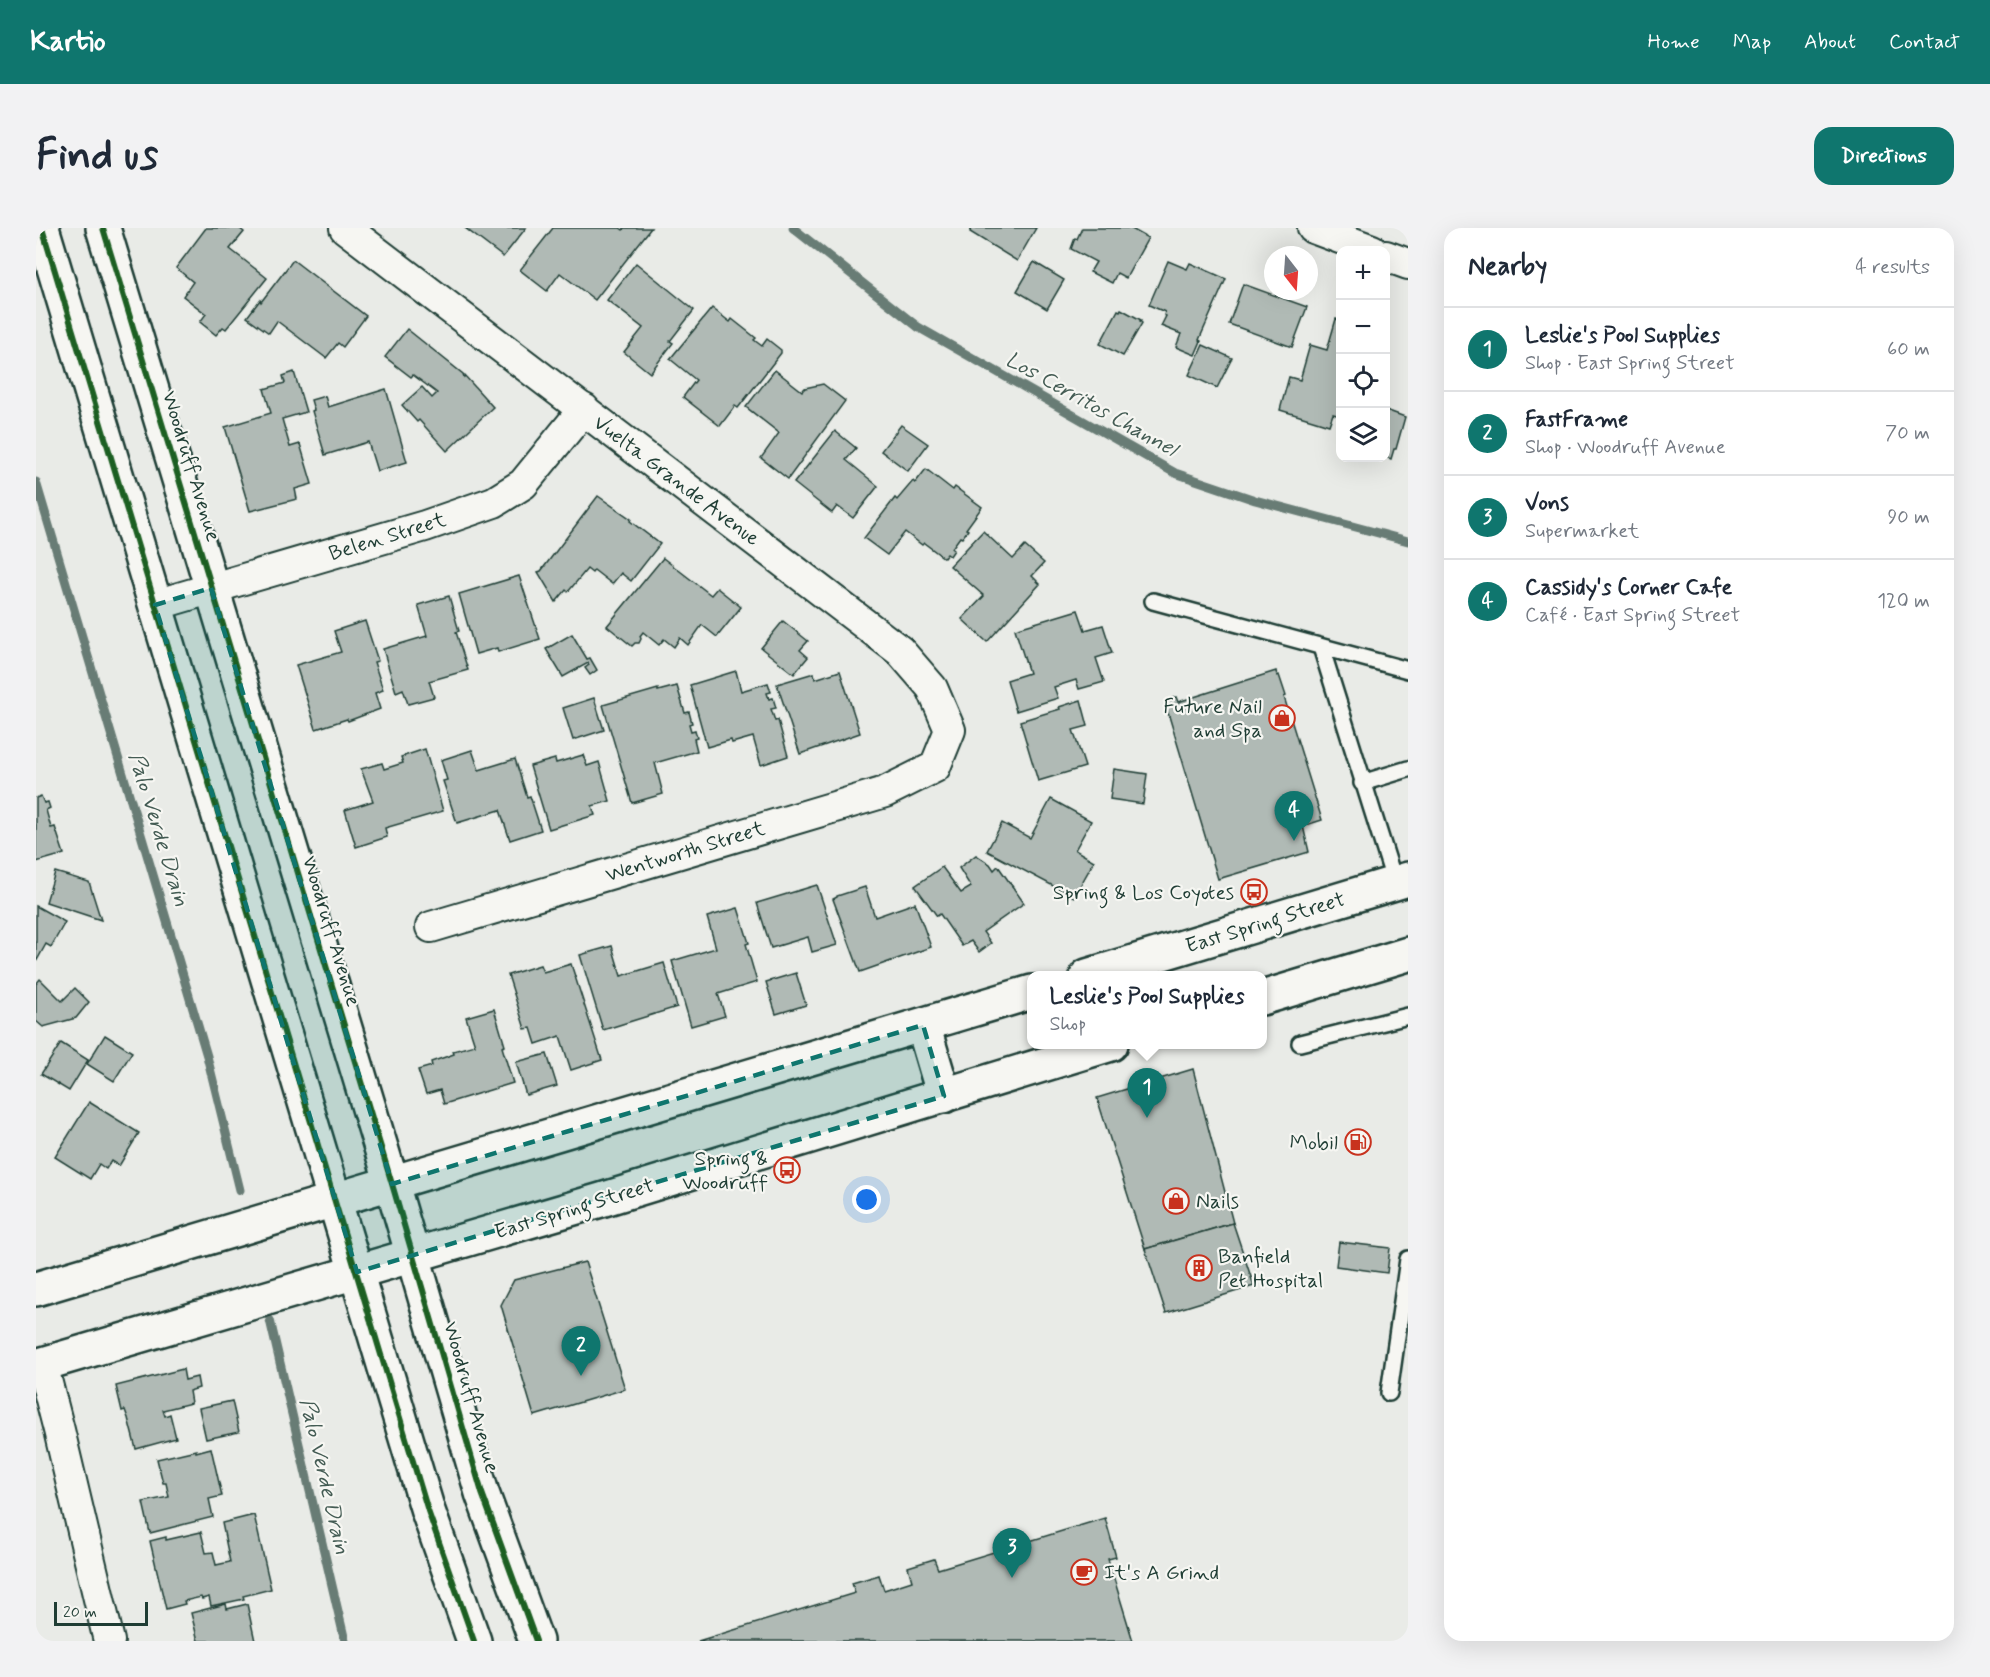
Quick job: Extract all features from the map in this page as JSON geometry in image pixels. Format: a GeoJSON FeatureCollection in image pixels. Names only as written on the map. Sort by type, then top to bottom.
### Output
{"type":"FeatureCollection","features":[{"type":"Feature","properties":{"kind":"main road"},"geometry":{"type":"LineString","coordinates":[[42,228],[428,1511],[474,1641]]}},
{"type":"Feature","properties":{"kind":"main road","name":"Woodruff Avenue"},"geometry":{"type":"LineString","coordinates":[[103,228],[414,1255],[482,1493],[536,1641]]}},
{"type":"Feature","properties":{"kind":"main road","name":"East Spring Street"},"geometry":{"type":"LineString","coordinates":[[1100,971],[1401,881]]}},
{"type":"Feature","properties":{"kind":"main road"},"geometry":{"type":"LineString","coordinates":[[1267,997],[1408,954]]}},
{"type":"Feature","properties":{"kind":"main road"},"geometry":{"type":"LineString","coordinates":[[36,1289],[334,1203],[1027,994]]}},
{"type":"Feature","properties":{"kind":"main road"},"geometry":{"type":"LineString","coordinates":[[923,1025],[944,1096]]}},
{"type":"Feature","properties":{"kind":"main road","name":"East Spring Street"},"geometry":{"type":"LineString","coordinates":[[39,1365],[414,1255],[1095,1049]]}},
{"type":"Feature","properties":{"kind":"street","name":"Vuelta Grande Avenue"},"geometry":{"type":"LineString","coordinates":[[345,228],[900,651],[932,688],[951,730],[935,766]]}},
{"type":"Feature","properties":{"kind":"street"},"geometry":{"type":"LineString","coordinates":[[1313,228],[1361,246]]}},
{"type":"Feature","properties":{"kind":"street"},"geometry":{"type":"LineString","coordinates":[[1390,257],[1408,264]]}},
{"type":"Feature","properties":{"kind":"street","name":"Belen Street"},"geometry":{"type":"LineString","coordinates":[[154,605],[425,526],[494,502],[523,484],[584,409]]}},
{"type":"Feature","properties":{"kind":"street","name":"Wentworth Street"},"geometry":{"type":"LineString","coordinates":[[431,927],[885,792],[935,766]]}},
{"type":"Feature","properties":{"kind":"street"},"geometry":{"type":"LineString","coordinates":[[39,1365],[46,1417],[109,1641]]}},
{"type":"Feature","properties":{"kind":"lane"},"geometry":{"type":"LineString","coordinates":[[1153,601],[1408,670]]}},
{"type":"Feature","properties":{"kind":"lane"},"geometry":{"type":"LineString","coordinates":[[1322,647],[1362,783],[1401,881]]}},
{"type":"Feature","properties":{"kind":"lane"},"geometry":{"type":"LineString","coordinates":[[1362,783],[1408,770]]}},
{"type":"Feature","properties":{"kind":"lane"},"geometry":{"type":"LineString","coordinates":[[1300,1043],[1408,1016]]}},
{"type":"Feature","properties":{"kind":"lane"},"geometry":{"type":"LineString","coordinates":[[1389,1393],[1408,1259]]}},
{"type":"Feature","properties":{"kind":"highlighted area"},"geometry":{"type":"Polygon","coordinates":[[[211,588],[392,1184],[923,1025],[944,1096],[357,1272],[155,605],[211,588]]]}},
{"type":"Feature","properties":{"kind":"building"},"geometry":{"type":"Polygon","coordinates":[[[206,228],[239,228],[244,232],[230,249],[267,278],[226,329],[223,327],[216,335],[200,322],[206,314],[183,296],[193,282],[176,268],[206,228]]]}},
{"type":"Feature","properties":{"kind":"building"},"geometry":{"type":"Polygon","coordinates":[[[465,228],[526,228],[503,257],[465,228]]]}},
{"type":"Feature","properties":{"kind":"building"},"geometry":{"type":"Polygon","coordinates":[[[553,228],[620,228],[623,230],[624,228],[651,228],[595,300],[560,273],[547,291],[520,270],[553,228]]]}},
{"type":"Feature","properties":{"kind":"building"},"geometry":{"type":"Polygon","coordinates":[[[972,228],[1036,228],[1017,261],[970,232],[972,228]]]}},
{"type":"Feature","properties":{"kind":"building"},"geometry":{"type":"Polygon","coordinates":[[[1082,228],[1130,228],[1148,238],[1126,278],[1117,273],[1112,283],[1090,272],[1096,262],[1071,249],[1082,228]]]}},
{"type":"Feature","properties":{"kind":"building"},"geometry":{"type":"Polygon","coordinates":[[[293,260],[366,316],[343,347],[338,343],[326,358],[277,321],[269,333],[247,317],[293,260]]]}},
{"type":"Feature","properties":{"kind":"building"},"geometry":{"type":"Polygon","coordinates":[[[1168,261],[1187,269],[1190,263],[1226,279],[1199,340],[1201,341],[1195,355],[1176,347],[1181,334],[1161,326],[1166,316],[1165,312],[1149,305],[1168,261]]]}},
{"type":"Feature","properties":{"kind":"building"},"geometry":{"type":"Polygon","coordinates":[[[1034,262],[1064,280],[1047,309],[1017,291],[1034,262]]]}},
{"type":"Feature","properties":{"kind":"building"},"geometry":{"type":"Polygon","coordinates":[[[636,263],[694,310],[670,341],[673,343],[650,373],[624,352],[643,328],[607,300],[636,263]]]}},
{"type":"Feature","properties":{"kind":"building"},"geometry":{"type":"Polygon","coordinates":[[[1243,284],[1264,292],[1264,300],[1288,300],[1307,307],[1292,347],[1229,324],[1243,284]]]}},
{"type":"Feature","properties":{"kind":"building"},"geometry":{"type":"Polygon","coordinates":[[[712,308],[730,322],[732,319],[756,338],[754,340],[762,346],[767,339],[781,350],[738,408],[735,406],[720,426],[683,397],[696,380],[670,359],[712,308]]]}},
{"type":"Feature","properties":{"kind":"building"},"geometry":{"type":"Polygon","coordinates":[[[1121,309],[1141,320],[1142,323],[1123,356],[1100,344],[1118,310],[1121,309]]]}},
{"type":"Feature","properties":{"kind":"building"},"geometry":{"type":"Polygon","coordinates":[[[1336,319],[1336,415],[1333,414],[1329,425],[1280,410],[1289,377],[1300,380],[1310,345],[1327,350],[1336,319]]]}},
{"type":"Feature","properties":{"kind":"building"},"geometry":{"type":"Polygon","coordinates":[[[407,329],[463,374],[493,407],[447,451],[402,405],[422,387],[432,398],[437,393],[385,357],[407,329]]]}},
{"type":"Feature","properties":{"kind":"building"},"geometry":{"type":"Polygon","coordinates":[[[1203,345],[1232,358],[1217,388],[1189,375],[1203,345]]]}},
{"type":"Feature","properties":{"kind":"building"},"geometry":{"type":"Polygon","coordinates":[[[775,370],[802,391],[805,388],[823,384],[845,401],[788,479],[761,458],[779,433],[746,407],[775,370]]]}},
{"type":"Feature","properties":{"kind":"building"},"geometry":{"type":"Polygon","coordinates":[[[294,372],[306,412],[282,419],[290,447],[300,444],[312,484],[295,489],[297,499],[250,511],[225,427],[271,413],[264,389],[285,383],[283,376],[294,372]]]}},
{"type":"Feature","properties":{"kind":"building"},"geometry":{"type":"Polygon","coordinates":[[[386,389],[407,462],[377,471],[368,442],[325,455],[311,400],[325,396],[328,407],[386,389]]]}},
{"type":"Feature","properties":{"kind":"building"},"geometry":{"type":"Polygon","coordinates":[[[1390,411],[1405,417],[1390,459],[1390,411]]]}},
{"type":"Feature","properties":{"kind":"building"},"geometry":{"type":"Polygon","coordinates":[[[901,425],[928,444],[908,471],[881,451],[901,425]]]}},
{"type":"Feature","properties":{"kind":"building"},"geometry":{"type":"Polygon","coordinates":[[[835,431],[856,448],[846,460],[878,486],[853,518],[837,506],[832,513],[794,483],[835,431]]]}},
{"type":"Feature","properties":{"kind":"building"},"geometry":{"type":"Polygon","coordinates":[[[926,469],[953,490],[955,487],[982,507],[966,529],[968,530],[952,548],[954,550],[950,556],[947,554],[944,558],[905,532],[887,555],[864,538],[895,498],[897,500],[926,469]]]}},
{"type":"Feature","properties":{"kind":"building"},"geometry":{"type":"Polygon","coordinates":[[[598,496],[631,519],[630,521],[660,544],[631,581],[621,573],[612,584],[594,570],[592,573],[587,569],[568,592],[566,590],[556,602],[538,572],[598,496]]]}},
{"type":"Feature","properties":{"kind":"building"},"geometry":{"type":"Polygon","coordinates":[[[983,531],[1013,559],[1025,546],[1044,563],[1032,576],[1040,584],[987,642],[962,619],[984,596],[950,566],[983,531]]]}},
{"type":"Feature","properties":{"kind":"building"},"geometry":{"type":"Polygon","coordinates":[[[663,558],[711,595],[717,588],[741,607],[717,637],[702,625],[688,645],[680,638],[674,647],[664,639],[659,645],[643,632],[639,643],[632,646],[607,626],[663,558]]]}},
{"type":"Feature","properties":{"kind":"building"},"geometry":{"type":"Polygon","coordinates":[[[519,576],[540,639],[498,652],[497,648],[476,654],[459,594],[519,576]]]}},
{"type":"Feature","properties":{"kind":"building"},"geometry":{"type":"Polygon","coordinates":[[[449,596],[459,631],[456,632],[468,670],[429,681],[434,697],[408,704],[403,689],[396,692],[383,649],[427,636],[418,605],[449,596]]]}},
{"type":"Feature","properties":{"kind":"building"},"geometry":{"type":"Polygon","coordinates":[[[1078,610],[1085,630],[1103,625],[1112,653],[1096,658],[1104,682],[1079,689],[1076,680],[1054,687],[1058,698],[1016,711],[1007,680],[1029,673],[1015,629],[1078,610]]]}},
{"type":"Feature","properties":{"kind":"building"},"geometry":{"type":"Polygon","coordinates":[[[365,621],[378,661],[374,662],[383,690],[375,693],[380,709],[348,721],[347,719],[316,729],[296,665],[341,652],[334,631],[365,621]]]}},
{"type":"Feature","properties":{"kind":"building"},"geometry":{"type":"Polygon","coordinates":[[[783,621],[808,641],[800,650],[808,657],[794,674],[761,648],[783,621]]]}},
{"type":"Feature","properties":{"kind":"building"},"geometry":{"type":"Polygon","coordinates":[[[572,634],[587,659],[590,658],[597,670],[590,675],[585,668],[589,665],[588,663],[563,677],[546,649],[572,634]]]}},
{"type":"Feature","properties":{"kind":"building"},"geometry":{"type":"Polygon","coordinates":[[[736,671],[741,691],[768,683],[771,692],[767,693],[769,699],[773,698],[776,708],[771,709],[775,721],[778,720],[788,756],[761,765],[753,737],[707,747],[690,685],[736,671]]]}},
{"type":"Feature","properties":{"kind":"building"},"geometry":{"type":"Polygon","coordinates":[[[840,671],[860,733],[800,754],[777,684],[814,673],[815,679],[840,671]]]}},
{"type":"Feature","properties":{"kind":"building"},"geometry":{"type":"Polygon","coordinates":[[[1276,671],[1286,696],[1284,697],[1322,820],[1303,826],[1309,852],[1218,879],[1166,700],[1176,697],[1178,702],[1276,671]]]}},
{"type":"Feature","properties":{"kind":"building"},"geometry":{"type":"Polygon","coordinates":[[[677,686],[685,713],[689,712],[692,723],[689,724],[691,731],[695,730],[697,738],[694,739],[697,751],[655,763],[663,794],[632,803],[603,705],[658,689],[658,691],[677,686]]]}},
{"type":"Feature","properties":{"kind":"building"},"geometry":{"type":"Polygon","coordinates":[[[594,698],[604,730],[573,740],[563,708],[594,698]]]}},
{"type":"Feature","properties":{"kind":"building"},"geometry":{"type":"Polygon","coordinates":[[[1081,700],[1088,726],[1073,730],[1085,767],[1038,781],[1020,721],[1081,700]]]}},
{"type":"Feature","properties":{"kind":"building"},"geometry":{"type":"Polygon","coordinates":[[[425,749],[443,811],[385,828],[387,837],[356,847],[345,810],[373,801],[361,769],[382,763],[384,769],[403,763],[401,757],[425,749]]]}},
{"type":"Feature","properties":{"kind":"building"},"geometry":{"type":"Polygon","coordinates":[[[472,750],[479,770],[515,759],[541,830],[510,840],[500,810],[457,823],[443,781],[447,780],[441,760],[472,750]]]}},
{"type":"Feature","properties":{"kind":"building"},"geometry":{"type":"Polygon","coordinates":[[[583,755],[587,766],[599,762],[610,801],[592,806],[595,815],[549,829],[530,766],[555,759],[556,763],[583,755]]]}},
{"type":"Feature","properties":{"kind":"building"},"geometry":{"type":"Polygon","coordinates":[[[1114,769],[1147,774],[1143,804],[1110,799],[1114,769]]]}},
{"type":"Feature","properties":{"kind":"building"},"geometry":{"type":"Polygon","coordinates":[[[41,796],[44,803],[48,802],[50,808],[46,810],[51,828],[55,827],[64,854],[36,862],[36,798],[41,796]]]}},
{"type":"Feature","properties":{"kind":"building"},"geometry":{"type":"Polygon","coordinates":[[[1051,799],[1091,821],[1075,850],[1094,861],[1074,897],[987,851],[1002,823],[1030,838],[1051,799]]]}},
{"type":"Feature","properties":{"kind":"building"},"geometry":{"type":"Polygon","coordinates":[[[976,855],[990,864],[994,870],[998,866],[1024,903],[983,932],[991,943],[979,952],[971,941],[962,946],[940,914],[937,916],[915,886],[942,867],[961,893],[971,887],[959,868],[976,855]]]}},
{"type":"Feature","properties":{"kind":"building"},"geometry":{"type":"Polygon","coordinates":[[[55,872],[89,882],[101,920],[46,902],[55,872]]]}},
{"type":"Feature","properties":{"kind":"building"},"geometry":{"type":"Polygon","coordinates":[[[817,885],[837,945],[812,952],[808,937],[771,948],[757,903],[817,885]]]}},
{"type":"Feature","properties":{"kind":"building"},"geometry":{"type":"Polygon","coordinates":[[[865,887],[875,917],[915,903],[931,947],[860,972],[833,899],[865,887]]]}},
{"type":"Feature","properties":{"kind":"building"},"geometry":{"type":"Polygon","coordinates":[[[36,906],[65,922],[51,947],[46,944],[36,962],[36,906]]]}},
{"type":"Feature","properties":{"kind":"building"},"geometry":{"type":"Polygon","coordinates":[[[738,908],[749,943],[746,944],[757,982],[718,994],[725,1016],[691,1026],[672,961],[716,948],[707,917],[738,908]]]}},
{"type":"Feature","properties":{"kind":"building"},"geometry":{"type":"Polygon","coordinates":[[[612,946],[621,976],[664,963],[677,1007],[603,1030],[580,955],[612,946]]]}},
{"type":"Feature","properties":{"kind":"building"},"geometry":{"type":"Polygon","coordinates":[[[571,964],[602,1060],[571,1070],[560,1036],[536,1044],[531,1028],[525,1029],[508,975],[540,965],[543,972],[571,964]]]}},
{"type":"Feature","properties":{"kind":"building"},"geometry":{"type":"Polygon","coordinates":[[[796,973],[806,1005],[776,1014],[766,982],[796,973]]]}},
{"type":"Feature","properties":{"kind":"building"},"geometry":{"type":"Polygon","coordinates":[[[40,979],[62,1001],[75,988],[89,1002],[76,1018],[43,1027],[36,1021],[36,984],[40,979]]]}},
{"type":"Feature","properties":{"kind":"building"},"geometry":{"type":"Polygon","coordinates":[[[494,1009],[513,1083],[444,1104],[440,1090],[426,1094],[418,1070],[432,1066],[431,1062],[454,1054],[453,1051],[475,1045],[466,1017],[494,1009]]]}},
{"type":"Feature","properties":{"kind":"building"},"geometry":{"type":"Polygon","coordinates":[[[105,1035],[132,1052],[114,1081],[87,1064],[105,1035]]]}},
{"type":"Feature","properties":{"kind":"building"},"geometry":{"type":"Polygon","coordinates":[[[61,1043],[88,1060],[69,1091],[41,1074],[61,1043]]]}},
{"type":"Feature","properties":{"kind":"building"},"geometry":{"type":"Polygon","coordinates":[[[547,1054],[557,1086],[526,1095],[516,1062],[547,1054]]]}},
{"type":"Feature","properties":{"kind":"building"},"geometry":{"type":"Polygon","coordinates":[[[1193,1069],[1233,1223],[1145,1249],[1097,1098],[1193,1069]]]}},
{"type":"Feature","properties":{"kind":"building"},"geometry":{"type":"Polygon","coordinates":[[[89,1102],[139,1133],[119,1166],[111,1161],[106,1169],[99,1164],[90,1179],[55,1157],[89,1102]]]}},
{"type":"Feature","properties":{"kind":"building","name":"Banfield Pet Hospital"},"geometry":{"type":"Polygon","coordinates":[[[1233,1223],[1254,1286],[1166,1313],[1145,1249],[1233,1223]]]}},
{"type":"Feature","properties":{"kind":"building"},"geometry":{"type":"Polygon","coordinates":[[[1339,1242],[1390,1248],[1387,1273],[1336,1266],[1339,1242]]]}},
{"type":"Feature","properties":{"kind":"building"},"geometry":{"type":"Polygon","coordinates":[[[585,1262],[625,1389],[534,1416],[501,1305],[514,1280],[585,1262]]]}},
{"type":"Feature","properties":{"kind":"building"},"geometry":{"type":"Polygon","coordinates":[[[183,1369],[185,1380],[197,1377],[199,1388],[189,1391],[191,1403],[163,1410],[165,1416],[170,1414],[176,1438],[136,1449],[128,1418],[125,1410],[122,1411],[116,1386],[183,1369]]]}},
{"type":"Feature","properties":{"kind":"building"},"geometry":{"type":"Polygon","coordinates":[[[232,1401],[239,1432],[206,1439],[199,1408],[232,1401]]]}},
{"type":"Feature","properties":{"kind":"building"},"geometry":{"type":"Polygon","coordinates":[[[211,1448],[222,1496],[209,1499],[213,1517],[150,1533],[143,1502],[169,1497],[157,1459],[211,1448]]]}},
{"type":"Feature","properties":{"kind":"building"},"geometry":{"type":"Polygon","coordinates":[[[254,1515],[271,1589],[243,1596],[244,1599],[211,1606],[209,1597],[202,1599],[201,1597],[166,1609],[150,1541],[201,1532],[206,1553],[213,1552],[216,1565],[230,1562],[222,1523],[254,1515]]]}},
{"type":"Feature","properties":{"kind":"building"},"geometry":{"type":"Polygon","coordinates":[[[1105,1518],[1116,1557],[1108,1559],[1133,1641],[698,1641],[855,1593],[852,1583],[879,1575],[884,1590],[912,1581],[908,1567],[934,1559],[938,1569],[1105,1518]]]}},
{"type":"Feature","properties":{"kind":"building"},"geometry":{"type":"Polygon","coordinates":[[[226,1604],[227,1609],[247,1604],[255,1641],[198,1641],[191,1613],[226,1604]]]}},
{"type":"Feature","properties":{"kind":"waterway","name":"Los Cerritos Channel"},"geometry":{"type":"LineString","coordinates":[[793,228],[918,327],[1175,473],[1255,500],[1408,541]]}},
{"type":"Feature","properties":{"kind":"waterway","name":"Palo Verde Drain"},"geometry":{"type":"LineString","coordinates":[[36,482],[207,1056],[240,1190]]}},
{"type":"Feature","properties":{"kind":"waterway","name":"Palo Verde Drain"},"geometry":{"type":"LineString","coordinates":[[270,1320],[345,1641]]}},
{"type":"Feature","properties":{"kind":"cycle path"},"geometry":{"type":"LineString","coordinates":[[42,228],[428,1511],[474,1641]]}},
{"type":"Feature","properties":{"kind":"cycle path"},"geometry":{"type":"LineString","coordinates":[[103,228],[392,1184],[482,1493],[536,1641]]}},
{"type":"Feature","properties":{"kind":"place","name":"Future Nail and Spa"},"geometry":{"type":"Point","coordinates":[1282,718]}},
{"type":"Feature","properties":{"kind":"place","name":"Cassidy's Corner Cafe"},"geometry":{"type":"Point","coordinates":[1294,841]}},
{"type":"Feature","properties":{"kind":"place","name":"Spring & Los Coyotes"},"geometry":{"type":"Point","coordinates":[1254,892]}},
{"type":"Feature","properties":{"kind":"place","name":"Leslie's Pool Supplies"},"geometry":{"type":"Point","coordinates":[1147,1118]}},
{"type":"Feature","properties":{"kind":"place","name":"Mobil"},"geometry":{"type":"Point","coordinates":[1358,1142]}},
{"type":"Feature","properties":{"kind":"place","name":"Spring & Woodruff"},"geometry":{"type":"Point","coordinates":[787,1170]}},
{"type":"Feature","properties":{"kind":"place","name":"Nails"},"geometry":{"type":"Point","coordinates":[1176,1201]}},
{"type":"Feature","properties":{"kind":"place","name":"Banfield Pet Hospital"},"geometry":{"type":"Point","coordinates":[1199,1268]}},
{"type":"Feature","properties":{"kind":"place","name":"FastFrame"},"geometry":{"type":"Point","coordinates":[581,1376]}},
{"type":"Feature","properties":{"kind":"place","name":"It's A Grind"},"geometry":{"type":"Point","coordinates":[1084,1572]}},
{"type":"Feature","properties":{"kind":"place","name":"Vons"},"geometry":{"type":"Point","coordinates":[1012,1578]}}]}
